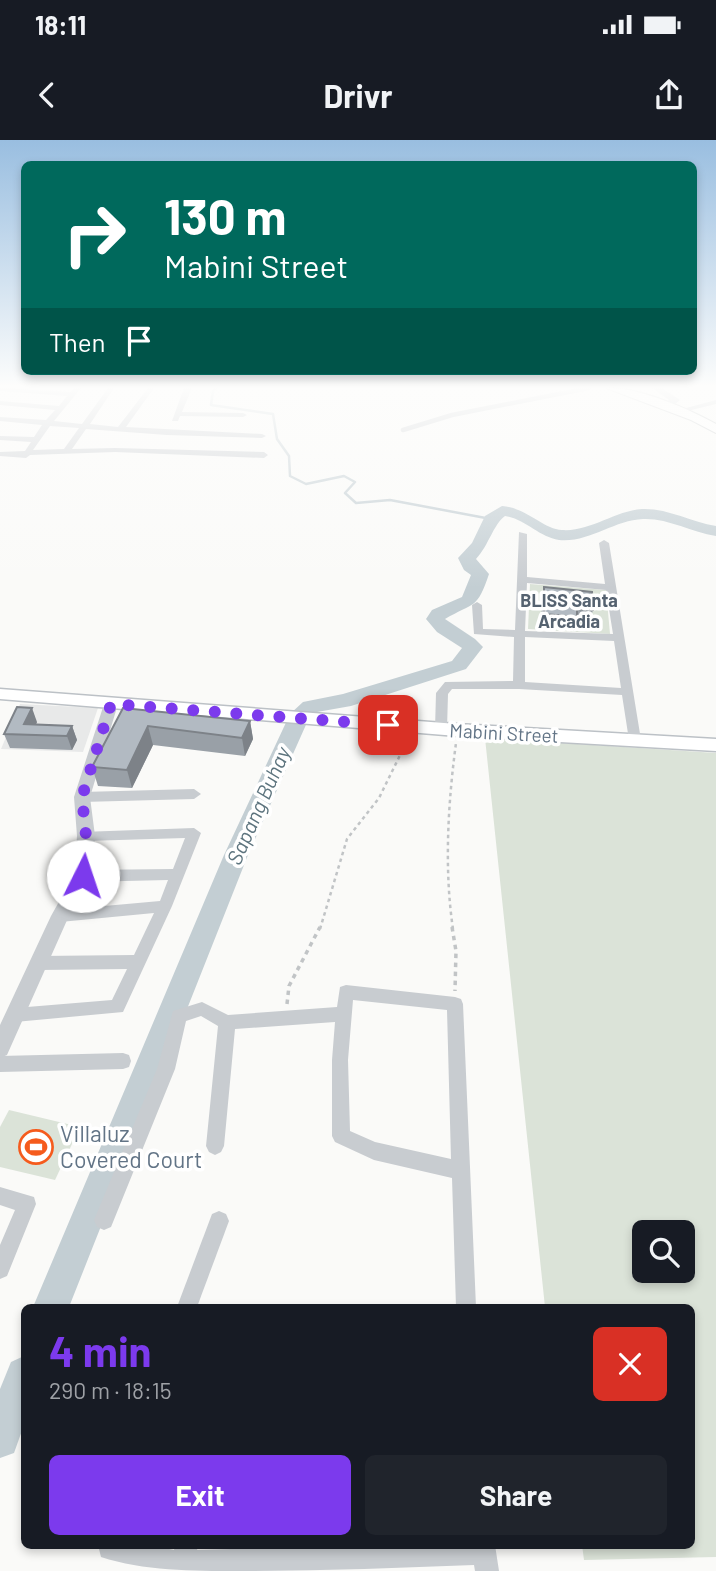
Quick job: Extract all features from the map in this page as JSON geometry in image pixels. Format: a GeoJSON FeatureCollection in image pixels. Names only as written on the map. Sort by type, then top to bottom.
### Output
{"type":"FeatureCollection","features":[{"type":"Feature","properties":{"kind":"main road","name":"Mabini Street"},"geometry":{"type":"LineString","coordinates":[[0,694],[449,731],[716,745]]}},
{"type":"Feature","properties":{"kind":"street"},"geometry":{"type":"LineString","coordinates":[[20,455],[26,455]]}},
{"type":"Feature","properties":{"kind":"street"},"geometry":{"type":"LineString","coordinates":[[257,455],[264,455]]}},
{"type":"Feature","properties":{"kind":"street"},"geometry":{"type":"LineString","coordinates":[[519,685],[522,534]]}},
{"type":"Feature","properties":{"kind":"street"},"geometry":{"type":"LineString","coordinates":[[604,543],[635,740]]}},
{"type":"Feature","properties":{"kind":"street"},"geometry":{"type":"LineString","coordinates":[[523,580],[610,587]]}},
{"type":"Feature","properties":{"kind":"street"},"geometry":{"type":"LineString","coordinates":[[477,604],[478,632],[619,638]]}},
{"type":"Feature","properties":{"kind":"street"},"geometry":{"type":"LineString","coordinates":[[449,731],[442,693],[449,685],[519,685],[628,692]]}},
{"type":"Feature","properties":{"kind":"street"},"geometry":{"type":"LineString","coordinates":[[0,1048],[60,916],[83,876],[86,836],[82,797],[111,704]]}},
{"type":"Feature","properties":{"kind":"street"},"geometry":{"type":"LineString","coordinates":[[82,797],[194,794]]}},
{"type":"Feature","properties":{"kind":"street"},"geometry":{"type":"LineString","coordinates":[[15,1015],[117,1007],[164,906],[194,833],[86,836]]}},
{"type":"Feature","properties":{"kind":"street"},"geometry":{"type":"LineString","coordinates":[[83,876],[178,874]]}},
{"type":"Feature","properties":{"kind":"street"},"geometry":{"type":"LineString","coordinates":[[60,916],[164,906]]}},
{"type":"Feature","properties":{"kind":"street"},"geometry":{"type":"LineString","coordinates":[[39,964],[139,962]]}},
{"type":"Feature","properties":{"kind":"street"},"geometry":{"type":"LineString","coordinates":[[459,1170],[374,1151],[341,1136],[340,1060],[346,992],[455,1004],[466,1304]]}},
{"type":"Feature","properties":{"kind":"street"},"geometry":{"type":"LineString","coordinates":[[104,1220],[166,1069],[179,1016],[202,1009],[227,1022],[342,1014]]}},
{"type":"Feature","properties":{"kind":"street"},"geometry":{"type":"LineString","coordinates":[[215,1146],[227,1022]]}},
{"type":"Feature","properties":{"kind":"street"},"geometry":{"type":"LineString","coordinates":[[0,1064],[123,1061]]}},
{"type":"Feature","properties":{"kind":"street"},"geometry":{"type":"LineString","coordinates":[[0,1196],[27,1203],[0,1269]]}},
{"type":"Feature","properties":{"kind":"street"},"geometry":{"type":"LineString","coordinates":[[188,1304],[219,1222]]}},
{"type":"Feature","properties":{"kind":"street"},"geometry":{"type":"LineString","coordinates":[[109,1549],[184,1554],[485,1556]]}},
{"type":"Feature","properties":{"kind":"path"},"geometry":{"type":"LineString","coordinates":[[286,1017],[289,986],[319,931],[347,839],[379,798],[413,729]]}},
{"type":"Feature","properties":{"kind":"path"},"geometry":{"type":"LineString","coordinates":[[449,731],[452,780],[448,898],[456,951],[455,1004]]}},
{"type":"Feature","properties":{"kind":"shaded area"},"geometry":{"type":"Polygon","coordinates":[[[530,584],[606,590],[610,634],[528,629],[530,584]]]}},
{"type":"Feature","properties":{"kind":"shaded area"},"geometry":{"type":"Polygon","coordinates":[[[20,704],[98,708],[83,752],[1,749],[20,704]]]}},
{"type":"Feature","properties":{"kind":"shaded area"},"geometry":{"type":"Polygon","coordinates":[[[485,738],[716,753],[716,1557],[584,1560],[583,1549],[695,1549],[695,1304],[545,1304],[485,738]]]}},
{"type":"Feature","properties":{"kind":"shaded area","name":"Villaluz Covered Court"},"geometry":{"type":"Polygon","coordinates":[[[9,1110],[80,1127],[55,1180],[0,1167],[0,1127],[9,1110]]]}},
{"type":"Feature","properties":{"kind":"building"},"geometry":{"type":"Polygon","coordinates":[[[544,587],[592,592],[593,610],[577,609],[577,617],[544,614],[544,587]]]}},
{"type":"Feature","properties":{"kind":"building"},"geometry":{"type":"Polygon","coordinates":[[[17,707],[32,708],[24,724],[72,726],[67,736],[4,734],[17,707]]]}},
{"type":"Feature","properties":{"kind":"building"},"geometry":{"type":"Polygon","coordinates":[[[123,708],[250,721],[242,738],[148,726],[127,770],[92,767],[123,708]]]}},
{"type":"Feature","properties":{"kind":"waterway"},"geometry":{"type":"LineString","coordinates":[[288,455],[290,476],[306,484],[344,476],[355,482],[345,493],[356,503],[390,500],[491,519]]}},
{"type":"Feature","properties":{"kind":"waterway","name":"Sapang Buhay"},"geometry":{"type":"LineString","coordinates":[[52,1304],[236,855],[300,714],[310,707],[344,701],[459,665],[473,647],[435,619],[439,614],[462,605],[469,599],[480,574],[470,566],[467,558],[480,545],[491,519],[502,511],[518,514],[547,531],[562,535],[583,532],[642,514],[661,516],[716,531]]}},
{"type":"Feature","properties":{"kind":"waterway","name":"Sapang Buhay"},"geometry":{"type":"LineString","coordinates":[[0,1439],[21,1383]]}},
{"type":"Feature","properties":{"kind":"place","name":"Villaluz Covered Court"},"geometry":{"type":"Point","coordinates":[36,1147]}},
{"type":"Feature","properties":{"kind":"district","name":"BLISS Santa Arcadia"},"geometry":{"type":"Point","coordinates":[569,611]}},
{"type":"Feature","properties":{"kind":"route"},"geometry":{"type":"LineString","coordinates":[[83,876],[86,836],[82,797],[111,704],[388,725]]}}]}
